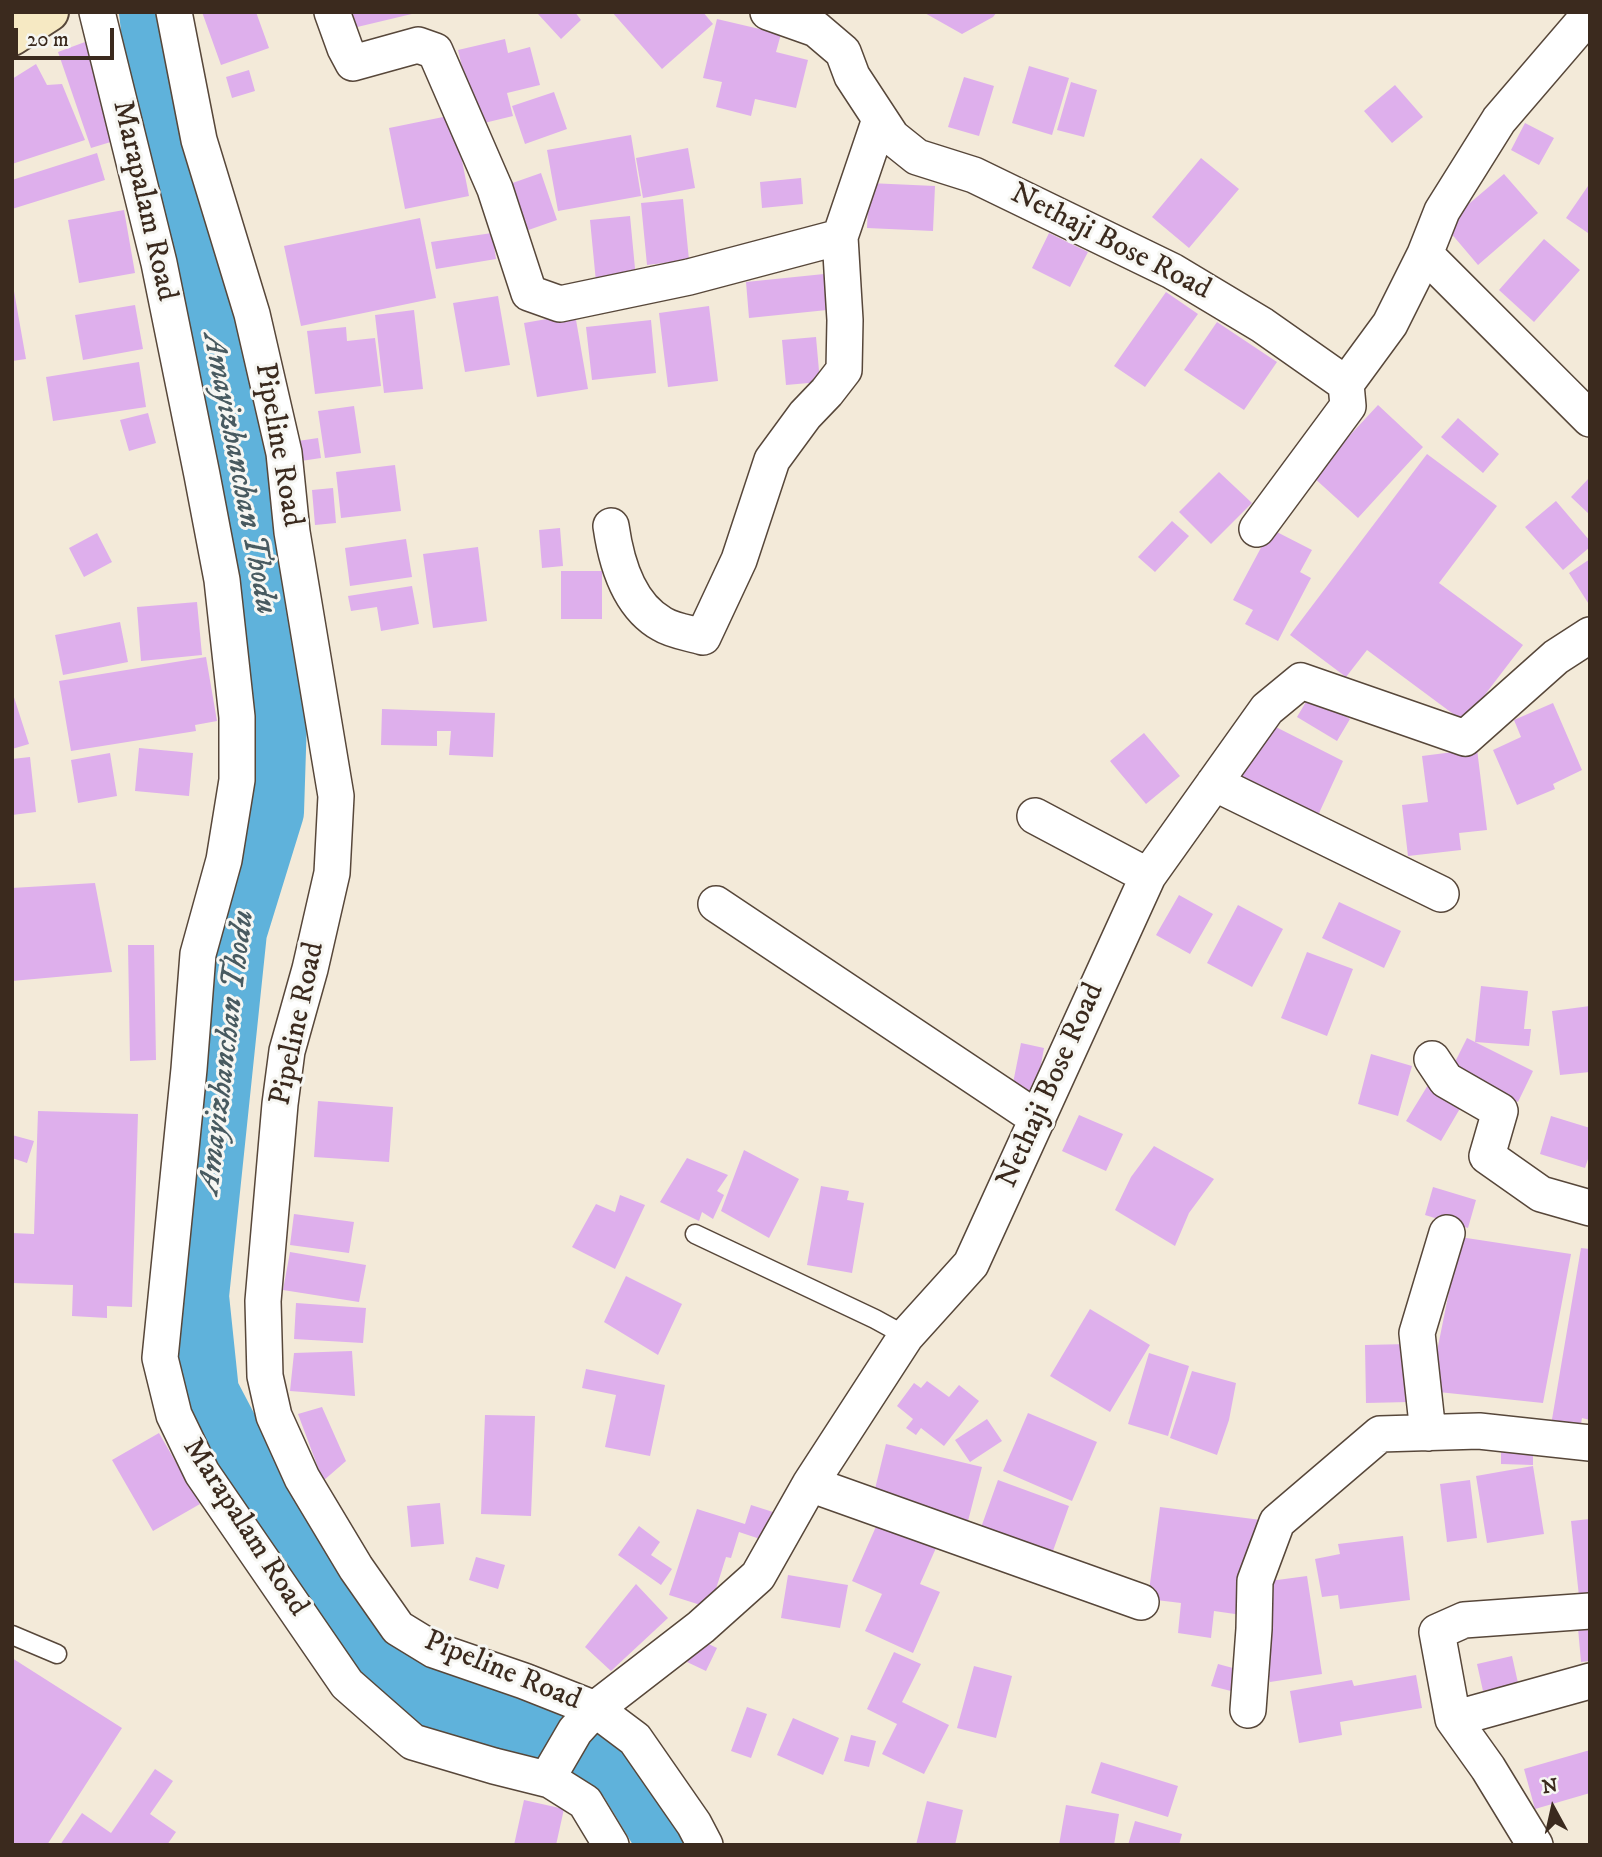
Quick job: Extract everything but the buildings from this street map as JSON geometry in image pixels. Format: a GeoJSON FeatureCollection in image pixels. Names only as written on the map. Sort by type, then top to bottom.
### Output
{"type":"FeatureCollection","features":[{"type":"Feature","properties":{"kind":"main road"},"geometry":{"type":"LineString","coordinates":[[12,36],[49,12]]}},
{"type":"Feature","properties":{"kind":"street","name":"Marapalam Road"},"geometry":{"type":"LineString","coordinates":[[97,12],[159,263],[191,422],[222,580],[237,717],[237,780],[224,860],[198,954],[188,1083],[160,1358],[174,1415],[202,1473],[347,1684],[413,1742],[494,1766],[552,1774],[585,1802],[611,1845]]}},
{"type":"Feature","properties":{"kind":"street","name":"Pipeline Road"},"geometry":{"type":"LineString","coordinates":[[174,12],[199,140],[252,314],[284,453],[292,532],[336,796],[332,873],[310,969],[287,1051],[280,1104],[263,1301],[265,1377],[274,1416],[302,1478],[356,1568],[398,1628],[434,1650],[524,1681],[585,1720],[635,1739],[694,1824],[705,1845]]}},
{"type":"Feature","properties":{"kind":"street"},"geometry":{"type":"LineString","coordinates":[[332,12],[353,63],[418,45],[435,51],[495,189],[529,293],[560,304],[720,270],[840,237]]}},
{"type":"Feature","properties":{"kind":"street","name":"Nethaji Bose Road"},"geometry":{"type":"LineString","coordinates":[[768,12],[816,29],[843,52],[852,76],[880,120],[892,137],[917,157],[974,174],[1172,271],[1262,325],[1346,384]]}},
{"type":"Feature","properties":{"kind":"street"},"geometry":{"type":"LineString","coordinates":[[1257,529],[1348,406],[1346,384],[1390,324],[1425,254],[1442,211],[1499,120],[1590,14]]}},
{"type":"Feature","properties":{"kind":"street"},"geometry":{"type":"LineString","coordinates":[[611,526],[615,550],[632,597],[662,624],[703,637],[739,560],[772,460],[804,415],[844,370],[845,320],[840,237],[880,120]]}},
{"type":"Feature","properties":{"kind":"street"},"geometry":{"type":"LineString","coordinates":[[1425,254],[1590,419]]}},
{"type":"Feature","properties":{"kind":"street","name":"Nethaji Bose Road"},"geometry":{"type":"LineString","coordinates":[[585,1720],[701,1627],[758,1576],[810,1485],[906,1336],[971,1264],[1148,876],[1266,709],[1301,681],[1465,738],[1556,657],[1590,635]]}},
{"type":"Feature","properties":{"kind":"street"},"geometry":{"type":"LineString","coordinates":[[1214,783],[1441,894]]}},
{"type":"Feature","properties":{"kind":"street"},"geometry":{"type":"LineString","coordinates":[[1035,816],[1148,876]]}},
{"type":"Feature","properties":{"kind":"street"},"geometry":{"type":"LineString","coordinates":[[716,904],[1038,1119]]}},
{"type":"Feature","properties":{"kind":"street"},"geometry":{"type":"LineString","coordinates":[[1432,1059],[1446,1080],[1500,1111],[1487,1156],[1541,1194],[1590,1208]]}},
{"type":"Feature","properties":{"kind":"street"},"geometry":{"type":"LineString","coordinates":[[1428,1433],[1417,1333],[1447,1233]]}},
{"type":"Feature","properties":{"kind":"street"},"geometry":{"type":"LineString","coordinates":[[1248,1710],[1255,1581],[1277,1522],[1380,1434],[1479,1431],[1590,1443]]}},
{"type":"Feature","properties":{"kind":"street"},"geometry":{"type":"LineString","coordinates":[[810,1485],[1140,1602]]}},
{"type":"Feature","properties":{"kind":"street"},"geometry":{"type":"LineString","coordinates":[[1535,1845],[1488,1768],[1453,1719],[1437,1632],[1464,1620],[1590,1611]]}},
{"type":"Feature","properties":{"kind":"street"},"geometry":{"type":"LineString","coordinates":[[1453,1719],[1590,1681]]}},
{"type":"Feature","properties":{"kind":"street"},"geometry":{"type":"LineString","coordinates":[[552,1774],[585,1720]]}},
{"type":"Feature","properties":{"kind":"lane"},"geometry":{"type":"LineString","coordinates":[[695,1234],[906,1336]]}},
{"type":"Feature","properties":{"kind":"lane"},"geometry":{"type":"LineString","coordinates":[[12,1635],[57,1654]]}},
{"type":"Feature","properties":{"kind":"waterway","name":"Amayizhanchan Thodu"},"geometry":{"type":"LineString","coordinates":[[149,12],[164,140],[198,265],[228,409],[278,687],[274,812],[237,932],[199,1296],[209,1392],[275,1518],[360,1635],[414,1690],[624,1772],[668,1845]]}}]}
